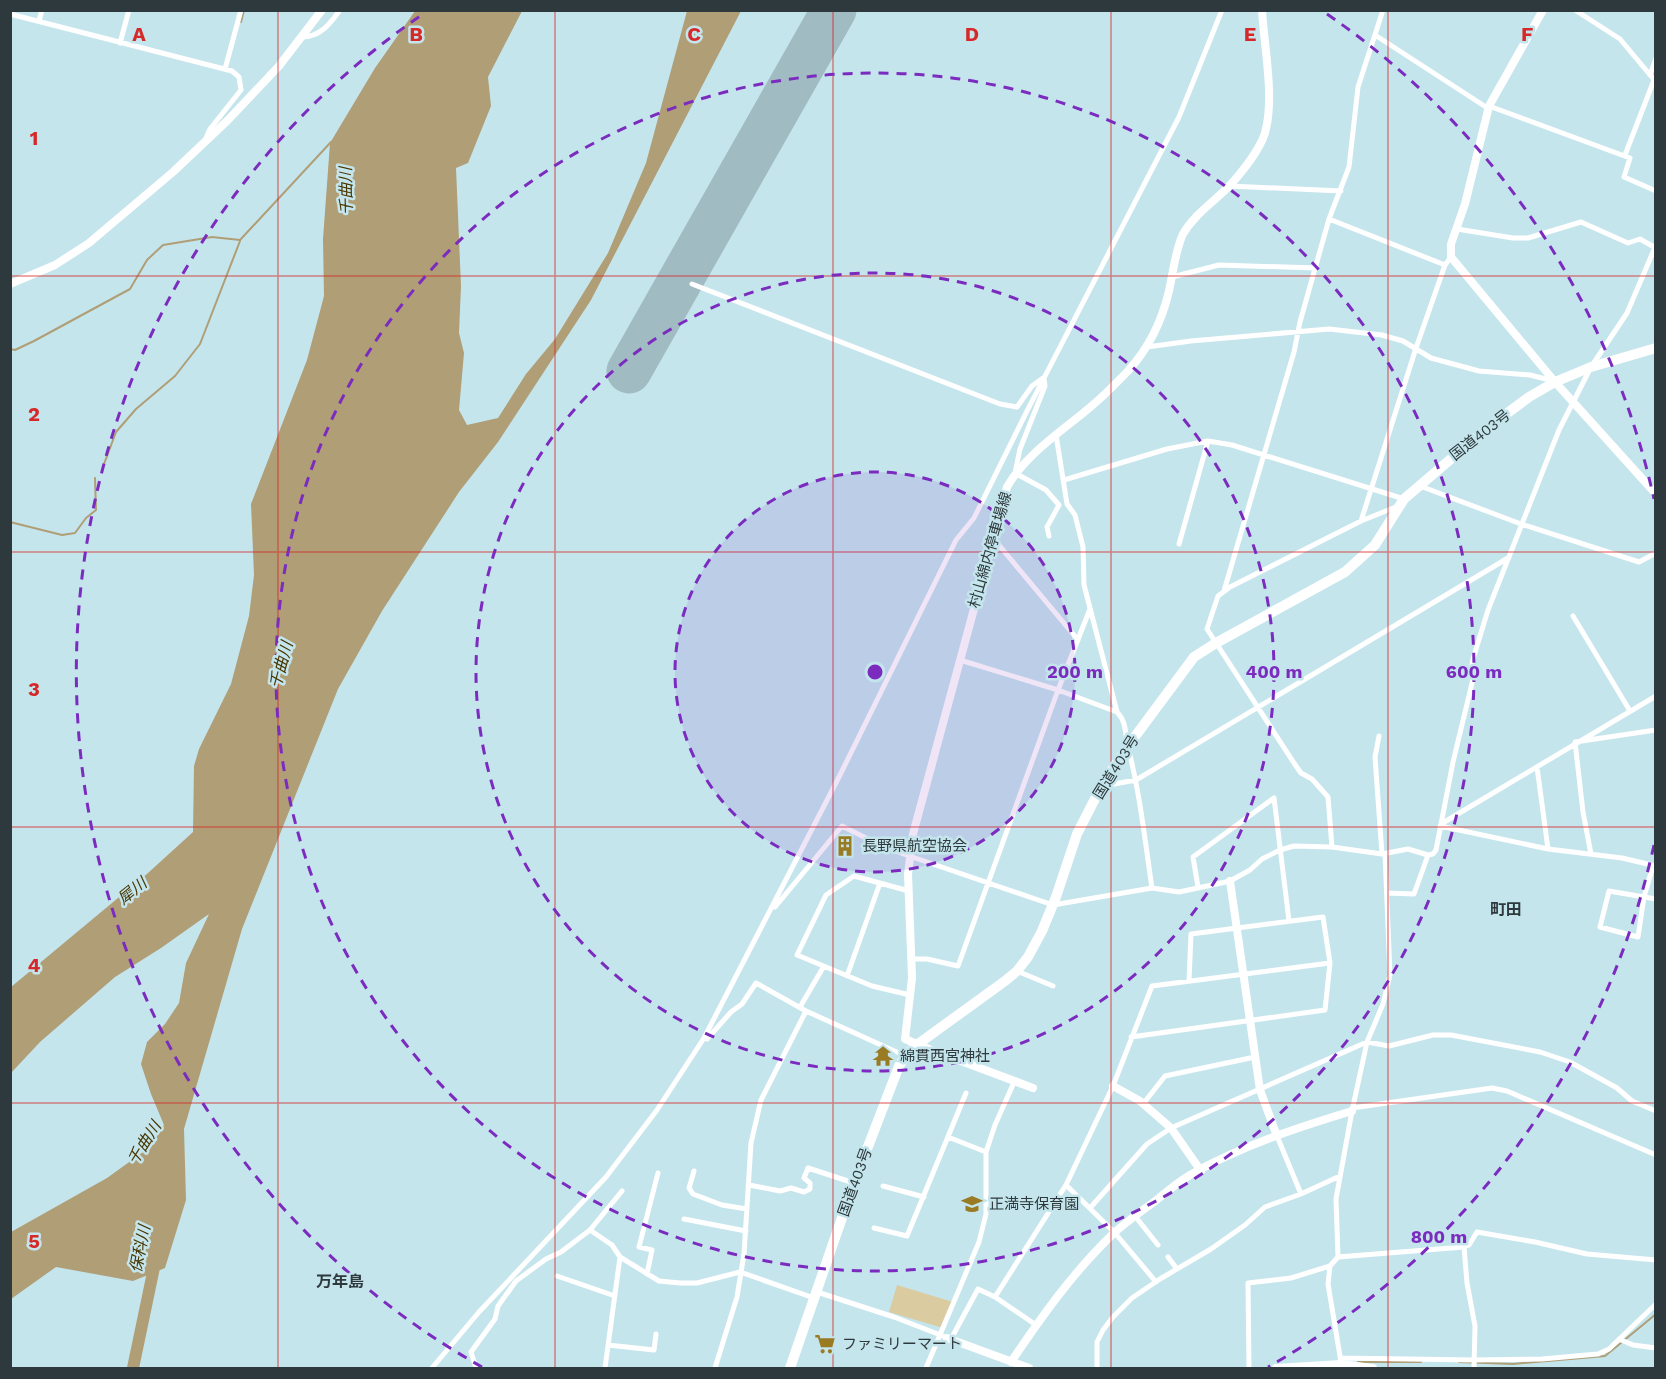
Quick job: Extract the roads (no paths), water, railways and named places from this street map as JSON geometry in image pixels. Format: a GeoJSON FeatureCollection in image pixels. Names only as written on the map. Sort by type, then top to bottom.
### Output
{"type":"FeatureCollection","features":[{"type":"Feature","properties":{"kind":"highway","name":"国道403号"},"geometry":{"type":"LineString","coordinates":[[790,1368],[854,1183],[899,1066],[906,1055],[918,1044],[1017,971],[1028,957],[1053,905],[1077,834],[1102,786],[1128,746],[1194,657],[1345,573],[1375,545],[1401,503],[1419,485],[1486,429],[1529,398],[1555,382],[1591,367],[1656,348]]}},
{"type":"Feature","properties":{"kind":"street"},"geometry":{"type":"LineString","coordinates":[[39,21],[42,10]]}},
{"type":"Feature","properties":{"kind":"street"},"geometry":{"type":"LineString","coordinates":[[120,43],[129,10]]}},
{"type":"Feature","properties":{"kind":"street"},"geometry":{"type":"LineString","coordinates":[[225,69],[241,10]]}},
{"type":"Feature","properties":{"kind":"street"},"geometry":{"type":"LineString","coordinates":[[10,284],[55,265],[89,243],[204,142],[279,66],[322,10]]}},
{"type":"Feature","properties":{"kind":"street"},"geometry":{"type":"LineString","coordinates":[[302,37],[310,37],[322,31],[340,10]]}},
{"type":"Feature","properties":{"kind":"street"},"geometry":{"type":"LineString","coordinates":[[432,1368],[479,1312],[514,1279],[606,1177],[657,1110],[704,1038],[895,666],[956,540],[974,518],[1044,377],[1179,117],[1222,10]]}},
{"type":"Feature","properties":{"kind":"street","name":"村山綿内停車場線"},"geometry":{"type":"LineString","coordinates":[[905,1039],[912,959],[909,856],[1007,487],[1015,473],[1056,435],[1097,402],[1129,370],[1146,347],[1161,320],[1183,236],[1194,219],[1229,186],[1257,149],[1265,133],[1268,115],[1268,73],[1262,10]]}},
{"type":"Feature","properties":{"kind":"street"},"geometry":{"type":"LineString","coordinates":[[1224,591],[1294,352],[1329,219],[1349,167],[1358,87],[1383,10]]}},
{"type":"Feature","properties":{"kind":"street"},"geometry":{"type":"LineString","coordinates":[[1360,521],[1416,348],[1445,266],[1451,257],[1451,244],[1465,204],[1489,107],[1543,10]]}},
{"type":"Feature","properties":{"kind":"street"},"geometry":{"type":"LineString","coordinates":[[1575,10],[1620,39],[1653,79]]}},
{"type":"Feature","properties":{"kind":"street"},"geometry":{"type":"LineString","coordinates":[[10,14],[232,71],[239,77],[241,90],[210,129],[204,142]]}},
{"type":"Feature","properties":{"kind":"street"},"geometry":{"type":"LineString","coordinates":[[1375,35],[1489,107],[1625,155],[1630,158],[1624,177],[1656,191]]}},
{"type":"Feature","properties":{"kind":"street"},"geometry":{"type":"LineString","coordinates":[[1625,155],[1653,79],[1656,58]]}},
{"type":"Feature","properties":{"kind":"street"},"geometry":{"type":"LineString","coordinates":[[1229,186],[1341,191]]}},
{"type":"Feature","properties":{"kind":"street"},"geometry":{"type":"LineString","coordinates":[[1329,219],[1445,266]]}},
{"type":"Feature","properties":{"kind":"street"},"geometry":{"type":"LineString","coordinates":[[768,916],[842,826],[886,848],[1053,905],[1152,888],[1179,892],[1230,881],[1250,870],[1262,859],[1294,846],[1332,847],[1383,854],[1408,849],[1428,855],[1433,854],[1436,850],[1453,762],[1473,679],[1471,671],[1473,659],[1488,610],[1559,430],[1591,367],[1627,313],[1655,246],[1640,239],[1628,243],[1581,222],[1528,238],[1513,238],[1456,229]]}},
{"type":"Feature","properties":{"kind":"street"},"geometry":{"type":"LineString","coordinates":[[1451,257],[1555,382],[1656,494]]}},
{"type":"Feature","properties":{"kind":"street"},"geometry":{"type":"LineString","coordinates":[[1172,277],[1219,265],[1316,268]]}},
{"type":"Feature","properties":{"kind":"street"},"geometry":{"type":"LineString","coordinates":[[692,284],[1000,404],[1017,407],[1032,386],[1044,377]]}},
{"type":"Feature","properties":{"kind":"street"},"geometry":{"type":"LineString","coordinates":[[1146,347],[1329,329],[1382,335],[1416,348],[1431,358],[1479,371],[1530,375],[1555,382]]}},
{"type":"Feature","properties":{"kind":"street"},"geometry":{"type":"LineString","coordinates":[[1044,377],[1045,386],[1020,449],[1015,473],[1046,490],[1059,505],[1047,527],[1049,536]]}},
{"type":"Feature","properties":{"kind":"street"},"geometry":{"type":"LineString","coordinates":[[1056,435],[1068,504],[1075,515],[1083,547],[1084,585],[1117,712],[1126,729],[1137,780],[1152,888]]}},
{"type":"Feature","properties":{"kind":"street"},"geometry":{"type":"LineString","coordinates":[[1179,544],[1208,441]]}},
{"type":"Feature","properties":{"kind":"street"},"geometry":{"type":"LineString","coordinates":[[1064,480],[1138,456],[1208,441],[1232,445],[1372,489],[1401,503]]}},
{"type":"Feature","properties":{"kind":"street"},"geometry":{"type":"LineString","coordinates":[[1419,485],[1521,524],[1640,562],[1656,553]]}},
{"type":"Feature","properties":{"kind":"street"},"geometry":{"type":"LineString","coordinates":[[1332,847],[1328,797],[1312,779],[1301,773],[1207,629],[1218,596],[1224,591],[1360,521],[1401,503]]}},
{"type":"Feature","properties":{"kind":"street"},"geometry":{"type":"LineString","coordinates":[[993,538],[1078,640]]}},
{"type":"Feature","properties":{"kind":"street"},"geometry":{"type":"LineString","coordinates":[[1102,786],[1137,780],[1508,558]]}},
{"type":"Feature","properties":{"kind":"street"},"geometry":{"type":"LineString","coordinates":[[912,959],[927,959],[958,966],[1058,690],[1090,609]]}},
{"type":"Feature","properties":{"kind":"street"},"geometry":{"type":"LineString","coordinates":[[1573,616],[1630,711]]}},
{"type":"Feature","properties":{"kind":"street"},"geometry":{"type":"LineString","coordinates":[[960,660],[1058,690],[1117,712]]}},
{"type":"Feature","properties":{"kind":"street"},"geometry":{"type":"LineString","coordinates":[[1441,825],[1575,742],[1656,696]]}},
{"type":"Feature","properties":{"kind":"street"},"geometry":{"type":"LineString","coordinates":[[1575,742],[1656,730]]}},
{"type":"Feature","properties":{"kind":"street"},"geometry":{"type":"LineString","coordinates":[[1338,1257],[1336,1199],[1352,1110],[1367,1042],[1389,983],[1387,893],[1375,757],[1379,736]]}},
{"type":"Feature","properties":{"kind":"street"},"geometry":{"type":"LineString","coordinates":[[1575,742],[1583,812],[1591,854]]}},
{"type":"Feature","properties":{"kind":"street"},"geometry":{"type":"LineString","coordinates":[[1537,767],[1548,849]]}},
{"type":"Feature","properties":{"kind":"street"},"geometry":{"type":"LineString","coordinates":[[1198,887],[1193,857],[1274,798],[1289,921]]}},
{"type":"Feature","properties":{"kind":"street"},"geometry":{"type":"LineString","coordinates":[[1441,825],[1548,849],[1622,858],[1654,866],[1644,897],[1638,937],[1600,927],[1610,891],[1644,897],[1656,899]]}},
{"type":"Feature","properties":{"kind":"street"},"geometry":{"type":"LineString","coordinates":[[1387,893],[1414,894],[1428,855]]}},
{"type":"Feature","properties":{"kind":"street"},"geometry":{"type":"LineString","coordinates":[[909,891],[855,876],[826,896],[797,955],[872,986],[910,995]]}},
{"type":"Feature","properties":{"kind":"street"},"geometry":{"type":"LineString","coordinates":[[1230,881],[1260,1090],[1276,1136],[1301,1194]]}},
{"type":"Feature","properties":{"kind":"street"},"geometry":{"type":"LineString","coordinates":[[847,976],[880,883]]}},
{"type":"Feature","properties":{"kind":"street"},"geometry":{"type":"LineString","coordinates":[[1131,1037],[1325,1010],[1330,963],[1323,917],[1191,934],[1190,981]]}},
{"type":"Feature","properties":{"kind":"street"},"geometry":{"type":"LineString","coordinates":[[995,1297],[1066,1185],[1113,1086],[1152,986],[1330,963]]}},
{"type":"Feature","properties":{"kind":"street"},"geometry":{"type":"LineString","coordinates":[[800,1007],[824,966]]}},
{"type":"Feature","properties":{"kind":"street"},"geometry":{"type":"LineString","coordinates":[[1017,971],[1053,986]]}},
{"type":"Feature","properties":{"kind":"street"},"geometry":{"type":"LineString","coordinates":[[704,1038],[708,1039],[731,1012],[742,1004],[756,984],[806,1011],[901,1054]]}},
{"type":"Feature","properties":{"kind":"street"},"geometry":{"type":"LineString","coordinates":[[715,1368],[737,1297],[746,1231],[751,1143],[761,1100],[806,1011]]}},
{"type":"Feature","properties":{"kind":"street"},"geometry":{"type":"LineString","coordinates":[[1090,1208],[1147,1144],[1171,1128],[1367,1042],[1389,1046],[1427,1036],[1450,1035],[1540,1052],[1570,1062],[1617,1088],[1632,1101],[1656,1111]]}},
{"type":"Feature","properties":{"kind":"street"},"geometry":{"type":"LineString","coordinates":[[899,1066],[905,1039],[1033,1088]]}},
{"type":"Feature","properties":{"kind":"street"},"geometry":{"type":"LineString","coordinates":[[1143,1104],[1165,1076],[1255,1057]]}},
{"type":"Feature","properties":{"kind":"street"},"geometry":{"type":"LineString","coordinates":[[947,1337],[986,1214],[986,1152],[1015,1080]]}},
{"type":"Feature","properties":{"kind":"street"},"geometry":{"type":"LineString","coordinates":[[1113,1086],[1143,1104],[1171,1128],[1201,1171]]}},
{"type":"Feature","properties":{"kind":"street"},"geometry":{"type":"LineString","coordinates":[[1010,1365],[1061,1292],[1114,1233],[1135,1216],[1190,1176],[1276,1136],[1352,1110],[1492,1088],[1507,1091],[1656,1155]]}},
{"type":"Feature","properties":{"kind":"street"},"geometry":{"type":"LineString","coordinates":[[874,1228],[907,1236],[966,1093]]}},
{"type":"Feature","properties":{"kind":"street"},"geometry":{"type":"LineString","coordinates":[[948,1137],[986,1152]]}},
{"type":"Feature","properties":{"kind":"street"},"geometry":{"type":"LineString","coordinates":[[749,1185],[780,1191],[791,1188],[804,1192],[810,1190],[810,1183],[804,1178],[808,1168],[854,1183]]}},
{"type":"Feature","properties":{"kind":"street"},"geometry":{"type":"LineString","coordinates":[[694,1171],[689,1188],[693,1194],[722,1205],[747,1209]]}},
{"type":"Feature","properties":{"kind":"street"},"geometry":{"type":"LineString","coordinates":[[647,1274],[652,1250],[639,1247],[658,1173]]}},
{"type":"Feature","properties":{"kind":"street"},"geometry":{"type":"LineString","coordinates":[[1097,1368],[1097,1342],[1102,1330],[1132,1298],[1245,1225],[1265,1207],[1340,1176]]}},
{"type":"Feature","properties":{"kind":"street"},"geometry":{"type":"LineString","coordinates":[[1066,1185],[1114,1233],[1156,1282]]}},
{"type":"Feature","properties":{"kind":"street"},"geometry":{"type":"LineString","coordinates":[[883,1186],[924,1197]]}},
{"type":"Feature","properties":{"kind":"street"},"geometry":{"type":"LineString","coordinates":[[476,1368],[471,1352],[495,1319],[498,1306],[514,1279],[561,1252],[590,1230],[622,1191]]}},
{"type":"Feature","properties":{"kind":"street"},"geometry":{"type":"LineString","coordinates":[[1135,1216],[1158,1245]]}},
{"type":"Feature","properties":{"kind":"street"},"geometry":{"type":"LineString","coordinates":[[684,1219],[746,1231]]}},
{"type":"Feature","properties":{"kind":"street"},"geometry":{"type":"LineString","coordinates":[[590,1230],[612,1245],[620,1257],[658,1281],[697,1282],[740,1272],[894,1317],[1010,1365],[1029,1368]]}},
{"type":"Feature","properties":{"kind":"street"},"geometry":{"type":"LineString","coordinates":[[1249,1368],[1248,1283],[1291,1278],[1330,1266],[1338,1257],[1464,1246],[1469,1245],[1477,1233],[1536,1242],[1587,1254],[1656,1260]]}},
{"type":"Feature","properties":{"kind":"street"},"geometry":{"type":"LineString","coordinates":[[1464,1246],[1467,1283],[1475,1326],[1474,1368]]}},
{"type":"Feature","properties":{"kind":"street"},"geometry":{"type":"LineString","coordinates":[[605,1368],[620,1257]]}},
{"type":"Feature","properties":{"kind":"street"},"geometry":{"type":"LineString","coordinates":[[1168,1257],[1177,1269]]}},
{"type":"Feature","properties":{"kind":"street"},"geometry":{"type":"LineString","coordinates":[[1330,1266],[1328,1284],[1341,1363]]}},
{"type":"Feature","properties":{"kind":"street"},"geometry":{"type":"LineString","coordinates":[[557,1276],[615,1296]]}},
{"type":"Feature","properties":{"kind":"street"},"geometry":{"type":"LineString","coordinates":[[926,1368],[978,1289],[995,1297],[1036,1325]]}},
{"type":"Feature","properties":{"kind":"street"},"geometry":{"type":"LineString","coordinates":[[1276,1368],[1341,1363],[1542,1359],[1598,1354],[1609,1349],[1656,1304]]}},
{"type":"Feature","properties":{"kind":"street"},"geometry":{"type":"LineString","coordinates":[[608,1345],[654,1350],[656,1334]]}},
{"type":"Feature","properties":{"kind":"street"},"geometry":{"type":"LineString","coordinates":[[1619,1339],[1633,1345],[1656,1348]]}},
{"type":"Feature","properties":{"kind":"street"},"geometry":{"type":"LineString","coordinates":[[1341,1363],[1373,1368]]}},
{"type":"Feature","properties":{"kind":"water"},"geometry":{"type":"Polygon","coordinates":[[[415,11],[522,11],[488,77],[491,106],[468,163],[456,168],[461,286],[459,333],[464,353],[459,410],[467,425],[498,418],[526,374],[555,339],[608,253],[646,163],[687,11],[741,11],[591,300],[498,442],[459,492],[382,611],[338,689],[242,929],[184,1129],[186,1200],[165,1268],[133,1281],[56,1267],[11,1299],[11,1232],[107,1178],[150,1147],[164,1125],[141,1064],[147,1042],[165,1024],[179,1003],[186,963],[209,914],[115,977],[40,1042],[11,1073],[11,987],[148,873],[193,832],[194,766],[199,749],[231,684],[249,616],[254,575],[251,504],[307,360],[324,296],[323,239],[330,143],[375,68],[415,11]]]}},
{"type":"Feature","properties":{"kind":"waterway"},"geometry":{"type":"LineString","coordinates":[[241,22],[244,10]]}},
{"type":"Feature","properties":{"kind":"waterway"},"geometry":{"type":"LineString","coordinates":[[10,349],[15,350],[34,341],[130,289],[147,260],[163,245],[212,237],[240,240],[331,142]]}},
{"type":"Feature","properties":{"kind":"waterway"},"geometry":{"type":"LineString","coordinates":[[104,464],[116,432],[136,409],[175,376],[200,344],[240,241]]}},
{"type":"Feature","properties":{"kind":"waterway"},"geometry":{"type":"LineString","coordinates":[[10,522],[62,535],[75,533],[86,518],[96,510],[95,478]]}},
{"type":"Feature","properties":{"kind":"waterway","name":"保科川"},"geometry":{"type":"LineString","coordinates":[[133,1368],[156,1258]]}},
{"type":"Feature","properties":{"kind":"waterway"},"geometry":{"type":"LineString","coordinates":[[1459,1362],[1513,1364],[1605,1356],[1656,1314]]}},
{"type":"Feature","properties":{"kind":"waterway"},"geometry":{"type":"LineString","coordinates":[[1358,1362],[1421,1362]]}},
{"type":"Feature","properties":{"kind":"place","name":"長野県航空協会"},"geometry":{"type":"Point","coordinates":[845,846]}},
{"type":"Feature","properties":{"kind":"place","name":"綿貫西宮神社"},"geometry":{"type":"Point","coordinates":[883,1056]}},
{"type":"Feature","properties":{"kind":"place","name":"正満寺保育園"},"geometry":{"type":"Point","coordinates":[972,1204]}},
{"type":"Feature","properties":{"kind":"place","name":"ファミリーマート"},"geometry":{"type":"Point","coordinates":[825,1344]}},
{"type":"Feature","properties":{"kind":"district","name":"町田"},"geometry":{"type":"Point","coordinates":[1506,909]}},
{"type":"Feature","properties":{"kind":"district","name":"万年島"},"geometry":{"type":"Point","coordinates":[340,1281]}},
{"type":"Feature","properties":{"kind":"water label","name":"千曲川"},"geometry":{"type":"Point","coordinates":[346,191]}},
{"type":"Feature","properties":{"kind":"water label","name":"千曲川"},"geometry":{"type":"Point","coordinates":[281,665]}},
{"type":"Feature","properties":{"kind":"water label","name":"犀川"},"geometry":{"type":"Point","coordinates":[132,891]}},
{"type":"Feature","properties":{"kind":"water label","name":"千曲川"},"geometry":{"type":"Point","coordinates":[144,1143]}}]}
